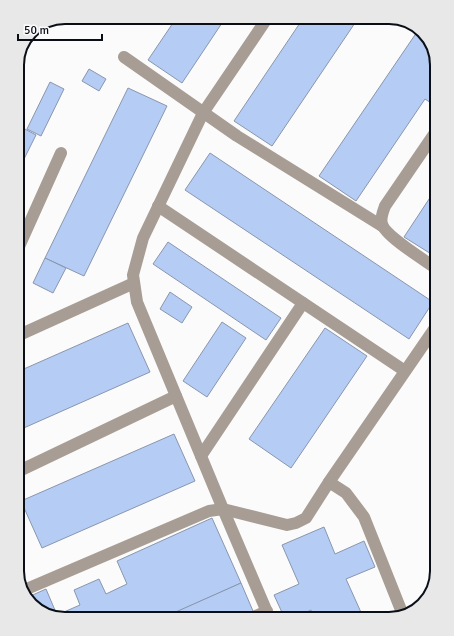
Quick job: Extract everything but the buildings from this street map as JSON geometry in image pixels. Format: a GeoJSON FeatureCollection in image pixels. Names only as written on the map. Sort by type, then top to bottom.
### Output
{"type":"FeatureCollection","features":[{"type":"Feature","properties":{"kind":"lane"},"geometry":{"type":"LineString","coordinates":[[263,24],[203,112],[143,238],[133,276],[137,302],[268,612]]}},
{"type":"Feature","properties":{"kind":"lane"},"geometry":{"type":"LineString","coordinates":[[124,57],[237,136],[382,226],[390,236],[430,264]]}},
{"type":"Feature","properties":{"kind":"lane"},"geometry":{"type":"LineString","coordinates":[[382,226],[381,219],[385,206],[430,140]]}},
{"type":"Feature","properties":{"kind":"lane"},"geometry":{"type":"LineString","coordinates":[[24,235],[60,153]]}},
{"type":"Feature","properties":{"kind":"lane"},"geometry":{"type":"LineString","coordinates":[[158,206],[405,371]]}},
{"type":"Feature","properties":{"kind":"lane"},"geometry":{"type":"LineString","coordinates":[[24,333],[134,283]]}},
{"type":"Feature","properties":{"kind":"lane"},"geometry":{"type":"LineString","coordinates":[[201,456],[303,303]]}},
{"type":"Feature","properties":{"kind":"lane"},"geometry":{"type":"LineString","coordinates":[[28,589],[209,511],[223,509],[287,525],[296,523],[306,518],[430,334]]}},
{"type":"Feature","properties":{"kind":"lane"},"geometry":{"type":"LineString","coordinates":[[24,469],[176,396]]}},
{"type":"Feature","properties":{"kind":"lane"},"geometry":{"type":"LineString","coordinates":[[329,482],[346,493],[364,517],[401,611]]}}]}
